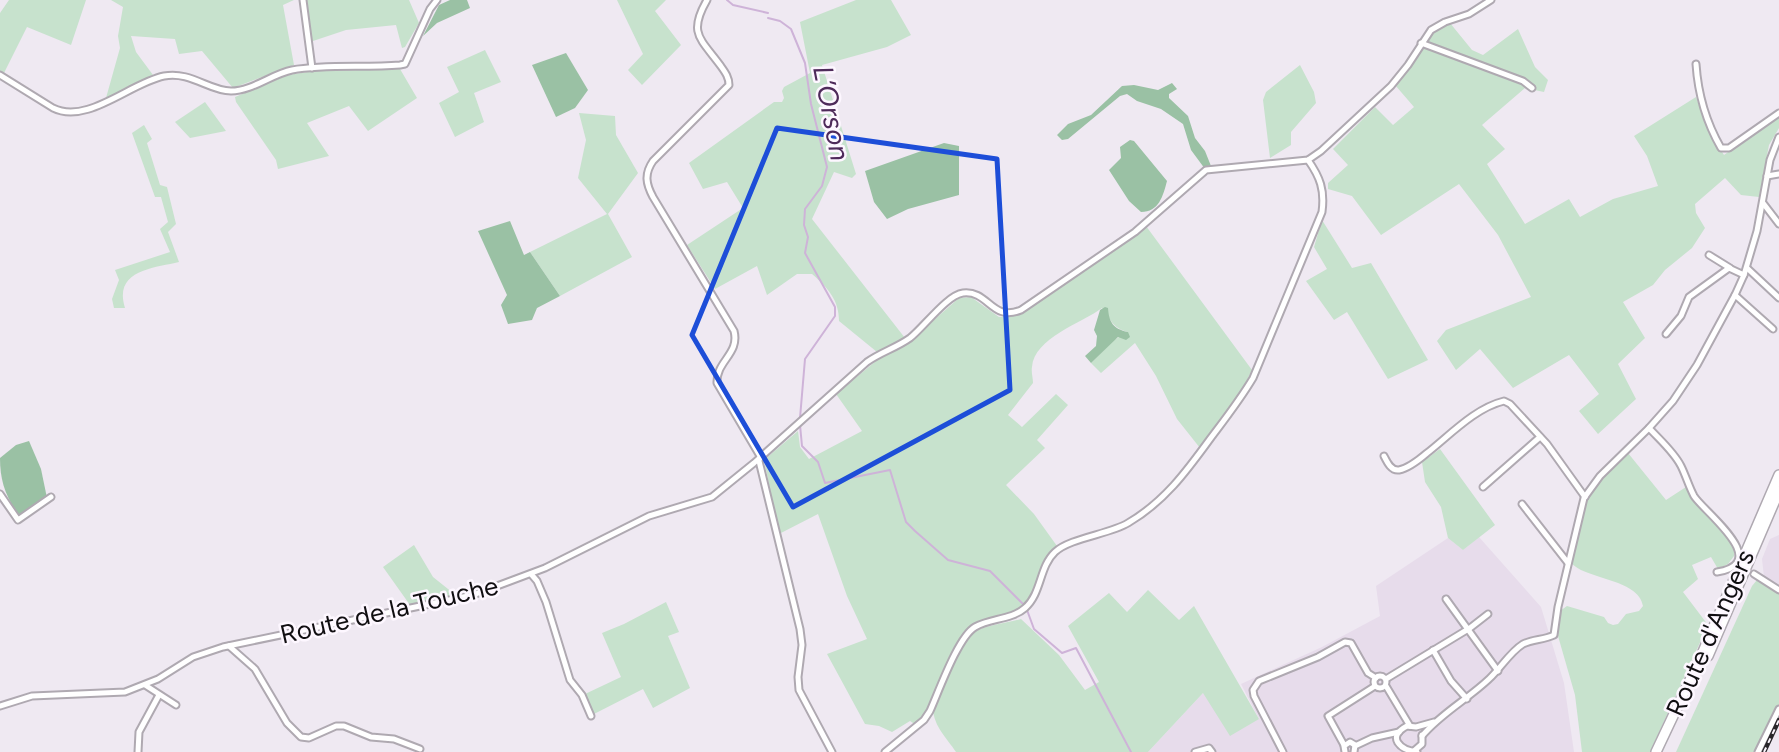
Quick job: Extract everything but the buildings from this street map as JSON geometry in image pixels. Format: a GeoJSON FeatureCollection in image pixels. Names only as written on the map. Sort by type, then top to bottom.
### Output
{"type":"FeatureCollection","features":[{"type":"Feature","properties":{"kind":"highway","name":"Route d'Angers"},"geometry":{"type":"LineString","coordinates":[[1656,752],[1705,648],[1779,475]]}},
{"type":"Feature","properties":{"kind":"highway","name":"Route d'Angers"},"geometry":{"type":"LineString","coordinates":[[1662,752],[1734,600],[1779,491]]}},
{"type":"Feature","properties":{"kind":"highway"},"geometry":{"type":"LineString","coordinates":[[1734,600],[1748,578],[1754,574],[1753,563],[1766,532],[1765,526]]}},
{"type":"Feature","properties":{"kind":"street"},"geometry":{"type":"LineString","coordinates":[[303,0],[312,68]]}},
{"type":"Feature","properties":{"kind":"street"},"geometry":{"type":"LineString","coordinates":[[0,75],[53,108],[73,113],[166,76],[184,76],[230,91],[291,70],[405,64],[430,9],[438,0]]}},
{"type":"Feature","properties":{"kind":"street"},"geometry":{"type":"LineString","coordinates":[[707,0],[698,16],[696,30],[727,75],[729,85],[653,161],[648,168],[647,183],[734,331],[736,346],[717,373],[717,383],[759,459],[802,638],[799,690],[832,752]]}},
{"type":"Feature","properties":{"kind":"street"},"geometry":{"type":"LineString","coordinates":[[885,752],[924,720],[969,632],[975,627],[1015,614],[1029,604],[1037,593],[1049,561],[1058,550],[1130,522],[1163,498],[1178,482],[1242,396],[1252,378],[1322,212],[1324,198],[1321,181],[1308,159],[1321,151],[1391,86],[1436,26],[1469,14],[1491,0]]}},
{"type":"Feature","properties":{"kind":"street"},"geometry":{"type":"LineString","coordinates":[[1421,43],[1523,81],[1531,88]]}},
{"type":"Feature","properties":{"kind":"street"},"geometry":{"type":"LineString","coordinates":[[1696,64],[1697,83],[1707,118],[1721,148],[1729,148],[1779,113]]}},
{"type":"Feature","properties":{"kind":"street"},"geometry":{"type":"LineString","coordinates":[[1426,752],[1422,736],[1437,721],[1498,671],[1523,644],[1552,636],[1555,632],[1571,549],[1585,497],[1600,476],[1650,428],[1685,384],[1735,295],[1746,272],[1767,176],[1779,137]]}},
{"type":"Feature","properties":{"kind":"street","name":"Route de la Touche"},"geometry":{"type":"LineString","coordinates":[[0,706],[32,695],[125,692],[145,685],[193,657],[229,646],[473,595],[531,574],[649,516],[712,497],[759,459],[867,362],[908,339],[958,295],[971,293],[979,296],[1000,313],[1009,315],[1021,310],[1135,232],[1206,170],[1214,167],[1308,159]]}},
{"type":"Feature","properties":{"kind":"street"},"geometry":{"type":"LineString","coordinates":[[1767,176],[1779,174]]}},
{"type":"Feature","properties":{"kind":"street"},"geometry":{"type":"LineString","coordinates":[[1763,203],[1779,224]]}},
{"type":"Feature","properties":{"kind":"street"},"geometry":{"type":"LineString","coordinates":[[1709,255],[1730,268],[1746,272],[1779,298]]}},
{"type":"Feature","properties":{"kind":"street"},"geometry":{"type":"LineString","coordinates":[[1666,334],[1681,316],[1689,297],[1730,268]]}},
{"type":"Feature","properties":{"kind":"street"},"geometry":{"type":"LineString","coordinates":[[1735,295],[1773,329]]}},
{"type":"Feature","properties":{"kind":"street"},"geometry":{"type":"LineString","coordinates":[[1384,456],[1390,467],[1401,469],[1419,459],[1486,408],[1504,401],[1510,404],[1540,437],[1585,497]]}},
{"type":"Feature","properties":{"kind":"street"},"geometry":{"type":"LineString","coordinates":[[1650,428],[1676,459],[1695,498],[1720,522],[1737,549],[1738,556],[1731,568],[1717,572]]}},
{"type":"Feature","properties":{"kind":"street"},"geometry":{"type":"LineString","coordinates":[[1483,487],[1540,437]]}},
{"type":"Feature","properties":{"kind":"street"},"geometry":{"type":"LineString","coordinates":[[0,494],[18,520],[51,497]]}},
{"type":"Feature","properties":{"kind":"street"},"geometry":{"type":"LineString","coordinates":[[1522,504],[1568,563]]}},
{"type":"Feature","properties":{"kind":"street"},"geometry":{"type":"LineString","coordinates":[[1556,547],[1571,549]]}},
{"type":"Feature","properties":{"kind":"street"},"geometry":{"type":"LineString","coordinates":[[531,574],[546,602],[570,680],[582,695],[592,716]]}},
{"type":"Feature","properties":{"kind":"street"},"geometry":{"type":"LineString","coordinates":[[1754,574],[1779,590]]}},
{"type":"Feature","properties":{"kind":"street"},"geometry":{"type":"LineString","coordinates":[[1446,599],[1498,671]]}},
{"type":"Feature","properties":{"kind":"street"},"geometry":{"type":"LineString","coordinates":[[1375,685],[1380,689],[1386,682],[1488,614]]}},
{"type":"Feature","properties":{"kind":"street"},"geometry":{"type":"LineString","coordinates":[[1283,752],[1254,696],[1253,690],[1259,681],[1312,657],[1318,657],[1345,642],[1351,643],[1368,673],[1376,678]]}},
{"type":"Feature","properties":{"kind":"street"},"geometry":{"type":"LineString","coordinates":[[229,646],[255,668],[287,723],[301,737],[309,738],[337,726],[344,726],[371,737],[394,739],[420,749]]}},
{"type":"Feature","properties":{"kind":"street"},"geometry":{"type":"LineString","coordinates":[[1433,650],[1451,681],[1466,699]]}},
{"type":"Feature","properties":{"kind":"street"},"geometry":{"type":"LineString","coordinates":[[1376,678],[1382,676],[1399,709],[1422,736]]}},
{"type":"Feature","properties":{"kind":"street"},"geometry":{"type":"LineString","coordinates":[[1345,752],[1328,716],[1375,685],[1376,678]]}},
{"type":"Feature","properties":{"kind":"street"},"geometry":{"type":"LineString","coordinates":[[145,685],[176,705]]}},
{"type":"Feature","properties":{"kind":"street"},"geometry":{"type":"LineString","coordinates":[[138,752],[139,732],[159,695]]}},
{"type":"Feature","properties":{"kind":"street"},"geometry":{"type":"LineString","coordinates":[[1399,709],[1398,742],[1402,749],[1415,751],[1422,744]]}},
{"type":"Feature","properties":{"kind":"street"},"geometry":{"type":"LineString","coordinates":[[1758,752],[1779,709]]}},
{"type":"Feature","properties":{"kind":"street"},"geometry":{"type":"LineString","coordinates":[[1344,745],[1351,742],[1354,749],[1373,738],[1437,721]]}},
{"type":"Feature","properties":{"kind":"street"},"geometry":{"type":"LineString","coordinates":[[1382,736],[1398,742]]}},
{"type":"Feature","properties":{"kind":"street"},"geometry":{"type":"LineString","coordinates":[[1195,752],[1209,748],[1213,752]]}},
{"type":"Feature","properties":{"kind":"highlighted area"},"geometry":{"type":"Polygon","coordinates":[[[777,128],[997,159],[1010,390],[793,507],[692,335],[777,128]]]}},
{"type":"Feature","properties":{"kind":"shaded area"},"geometry":{"type":"Polygon","coordinates":[[[1779,535],[1779,588],[1764,577],[1762,559],[1770,539],[1779,535]]]}},
{"type":"Feature","properties":{"kind":"shaded area"},"geometry":{"type":"Polygon","coordinates":[[[1479,537],[1541,607],[1564,683],[1574,752],[1148,752],[1203,693],[1259,719],[1241,684],[1322,647],[1380,616],[1376,586],[1448,538],[1463,550],[1479,537]]]}},
{"type":"Feature","properties":{"kind":"green space"},"geometry":{"type":"Polygon","coordinates":[[[9,0],[86,0],[71,45],[27,27],[4,73],[0,71],[0,13],[9,0]]]}},
{"type":"Feature","properties":{"kind":"green space"},"geometry":{"type":"Polygon","coordinates":[[[111,0],[294,0],[283,5],[294,65],[233,88],[202,51],[179,54],[175,39],[131,36],[136,52],[153,75],[106,98],[120,48],[118,36],[123,7],[111,0]]]}},
{"type":"Feature","properties":{"kind":"green space"},"geometry":{"type":"Polygon","coordinates":[[[305,0],[409,0],[419,23],[402,48],[396,25],[346,30],[310,42],[305,0]]]}},
{"type":"Feature","properties":{"kind":"green space"},"geometry":{"type":"Polygon","coordinates":[[[450,0],[467,0],[470,8],[437,23],[423,36],[439,5],[450,0]]]}},
{"type":"Feature","properties":{"kind":"green space"},"geometry":{"type":"Polygon","coordinates":[[[617,0],[666,0],[655,11],[681,45],[642,85],[628,70],[643,54],[617,0]]]}},
{"type":"Feature","properties":{"kind":"green space"},"geometry":{"type":"Polygon","coordinates":[[[856,0],[891,0],[911,35],[887,47],[822,65],[856,174],[852,178],[834,172],[812,219],[905,338],[877,352],[839,321],[832,295],[812,274],[797,274],[767,295],[757,266],[715,289],[687,245],[743,208],[727,182],[703,189],[689,163],[774,102],[782,102],[784,87],[810,73],[800,22],[856,0]]]}},
{"type":"Feature","properties":{"kind":"green space"},"geometry":{"type":"Polygon","coordinates":[[[1450,23],[1472,50],[1483,55],[1518,29],[1535,67],[1548,80],[1544,92],[1525,88],[1482,125],[1505,149],[1487,164],[1525,224],[1569,199],[1580,217],[1613,199],[1658,186],[1647,156],[1634,136],[1696,97],[1708,130],[1724,155],[1779,117],[1779,128],[1769,145],[1759,197],[1741,195],[1725,178],[1695,204],[1696,213],[1705,228],[1692,248],[1665,270],[1653,285],[1623,302],[1645,338],[1618,364],[1636,399],[1598,434],[1579,411],[1599,394],[1569,355],[1513,388],[1480,349],[1456,370],[1437,341],[1446,330],[1531,297],[1498,235],[1459,184],[1381,235],[1352,196],[1328,189],[1328,183],[1348,165],[1333,149],[1375,107],[1393,125],[1414,107],[1395,85],[1434,30],[1450,23]]]}},
{"type":"Feature","properties":{"kind":"green space"},"geometry":{"type":"Polygon","coordinates":[[[485,50],[501,82],[474,93],[484,122],[455,137],[439,103],[459,92],[447,67],[485,50]]]}},
{"type":"Feature","properties":{"kind":"green space"},"geometry":{"type":"Polygon","coordinates":[[[566,53],[588,90],[575,108],[556,117],[532,65],[566,53]]]}},
{"type":"Feature","properties":{"kind":"green space"},"geometry":{"type":"Polygon","coordinates":[[[1300,65],[1314,92],[1316,103],[1291,132],[1291,145],[1270,158],[1263,100],[1266,92],[1300,65]]]}},
{"type":"Feature","properties":{"kind":"green space"},"geometry":{"type":"Polygon","coordinates":[[[400,69],[417,98],[368,131],[349,106],[307,123],[329,156],[278,169],[276,160],[235,97],[288,75],[314,71],[400,69]]]}},
{"type":"Feature","properties":{"kind":"green space"},"geometry":{"type":"Polygon","coordinates":[[[1172,83],[1177,89],[1169,94],[1169,98],[1188,116],[1195,138],[1205,151],[1211,166],[1205,169],[1191,150],[1183,124],[1161,109],[1137,101],[1127,94],[1120,96],[1068,139],[1062,140],[1057,135],[1068,124],[1091,115],[1122,86],[1134,85],[1158,90],[1172,83]]]}},
{"type":"Feature","properties":{"kind":"green space"},"geometry":{"type":"Polygon","coordinates":[[[205,102],[226,131],[190,138],[175,122],[205,102]]]}},
{"type":"Feature","properties":{"kind":"green space"},"geometry":{"type":"Polygon","coordinates":[[[579,113],[615,116],[616,135],[638,173],[608,214],[632,257],[560,296],[530,252],[607,214],[578,178],[586,140],[579,113]]]}},
{"type":"Feature","properties":{"kind":"green space"},"geometry":{"type":"Polygon","coordinates":[[[144,125],[152,139],[147,143],[160,185],[167,187],[176,224],[168,232],[179,262],[148,269],[130,278],[123,295],[125,308],[114,308],[112,299],[119,280],[115,270],[170,252],[160,229],[168,222],[161,197],[155,197],[132,133],[144,125]]]}},
{"type":"Feature","properties":{"kind":"green space"},"geometry":{"type":"Polygon","coordinates":[[[1130,140],[1134,141],[1167,181],[1159,202],[1147,211],[1141,212],[1129,201],[1109,170],[1121,158],[1120,147],[1130,140]]]}},
{"type":"Feature","properties":{"kind":"green space"},"geometry":{"type":"Polygon","coordinates":[[[944,143],[959,146],[959,195],[908,209],[887,219],[874,202],[865,171],[944,143]]]}},
{"type":"Feature","properties":{"kind":"green space"},"geometry":{"type":"Polygon","coordinates":[[[1322,220],[1352,268],[1371,263],[1428,360],[1388,379],[1347,312],[1334,320],[1306,281],[1327,269],[1314,247],[1322,220]]]}},
{"type":"Feature","properties":{"kind":"green space"},"geometry":{"type":"Polygon","coordinates":[[[510,221],[524,255],[530,252],[560,296],[537,308],[532,320],[508,324],[501,305],[507,295],[478,231],[510,221]]]}},
{"type":"Feature","properties":{"kind":"green space"},"geometry":{"type":"Polygon","coordinates":[[[1146,226],[1252,370],[1241,392],[1200,448],[1177,419],[1156,376],[1135,343],[1101,373],[1091,363],[1114,340],[1128,332],[1115,326],[1102,308],[1050,340],[1035,357],[1033,383],[1008,415],[1022,427],[1056,394],[1068,405],[1037,440],[1045,448],[1006,485],[1034,514],[1057,546],[1038,587],[1016,611],[979,622],[967,630],[952,653],[931,703],[916,725],[910,721],[892,732],[865,724],[827,654],[867,639],[847,596],[818,514],[779,534],[764,460],[798,431],[800,447],[809,459],[862,431],[836,394],[882,356],[911,340],[959,298],[971,297],[999,317],[1011,316],[1034,304],[1146,226]]]}},
{"type":"Feature","properties":{"kind":"green space"},"geometry":{"type":"Polygon","coordinates":[[[1108,308],[1113,324],[1128,332],[1130,337],[1126,340],[1118,337],[1091,363],[1085,356],[1096,346],[1097,336],[1094,330],[1100,310],[1108,308]]]}},
{"type":"Feature","properties":{"kind":"green space"},"geometry":{"type":"Polygon","coordinates":[[[29,441],[41,469],[47,498],[20,518],[5,489],[0,458],[16,445],[29,441]]]}},
{"type":"Feature","properties":{"kind":"green space"},"geometry":{"type":"Polygon","coordinates":[[[1440,449],[1495,525],[1463,550],[1448,538],[1441,507],[1425,482],[1422,462],[1440,449]]]}},
{"type":"Feature","properties":{"kind":"green space"},"geometry":{"type":"Polygon","coordinates":[[[1628,453],[1666,500],[1686,487],[1696,504],[1727,535],[1734,549],[1734,556],[1728,564],[1718,569],[1711,557],[1692,565],[1698,579],[1683,592],[1708,625],[1650,752],[1582,752],[1575,695],[1558,636],[1560,611],[1567,606],[1604,617],[1613,625],[1618,624],[1626,614],[1639,611],[1643,606],[1639,597],[1631,590],[1577,568],[1571,562],[1588,498],[1601,480],[1628,453]]]}},
{"type":"Feature","properties":{"kind":"green space"},"geometry":{"type":"Polygon","coordinates":[[[414,545],[433,577],[458,597],[410,605],[383,567],[414,545]]]}},
{"type":"Feature","properties":{"kind":"green space"},"geometry":{"type":"Polygon","coordinates":[[[1757,580],[1779,593],[1779,705],[1755,752],[1676,752],[1752,586],[1757,580]]]}},
{"type":"Feature","properties":{"kind":"green space"},"geometry":{"type":"Polygon","coordinates":[[[1148,590],[1179,620],[1194,606],[1259,719],[1230,736],[1203,693],[1148,752],[956,752],[938,727],[933,709],[950,669],[963,645],[974,632],[1021,619],[1059,655],[1085,690],[1099,682],[1068,626],[1109,593],[1127,612],[1148,590]]]}},
{"type":"Feature","properties":{"kind":"green space"},"geometry":{"type":"Polygon","coordinates":[[[666,602],[679,632],[668,636],[690,688],[653,708],[643,689],[594,714],[585,694],[621,677],[602,633],[666,602]]]}},
{"type":"Feature","properties":{"kind":"waterway","name":"L’Orson"},"geometry":{"type":"LineString","coordinates":[[727,0],[733,5],[768,13]]}},
{"type":"Feature","properties":{"kind":"waterway","name":"L’Orson"},"geometry":{"type":"LineString","coordinates":[[768,18],[780,21],[791,29],[805,63],[811,104],[827,167],[822,186],[805,209],[804,225],[808,237],[805,253],[835,307],[835,316],[805,359],[800,418]]}},
{"type":"Feature","properties":{"kind":"waterway","name":"L’Orson"},"geometry":{"type":"LineString","coordinates":[[800,425],[802,446],[818,462],[825,483],[890,470],[906,522],[948,560],[990,571],[1024,605]]}},
{"type":"Feature","properties":{"kind":"waterway","name":"L’Orson"},"geometry":{"type":"LineString","coordinates":[[1027,610],[1034,629],[1062,653],[1076,648],[1131,752]]}},
{"type":"Feature","properties":{"kind":"railway"},"geometry":{"type":"LineString","coordinates":[[1764,752],[1779,720]]}}]}
